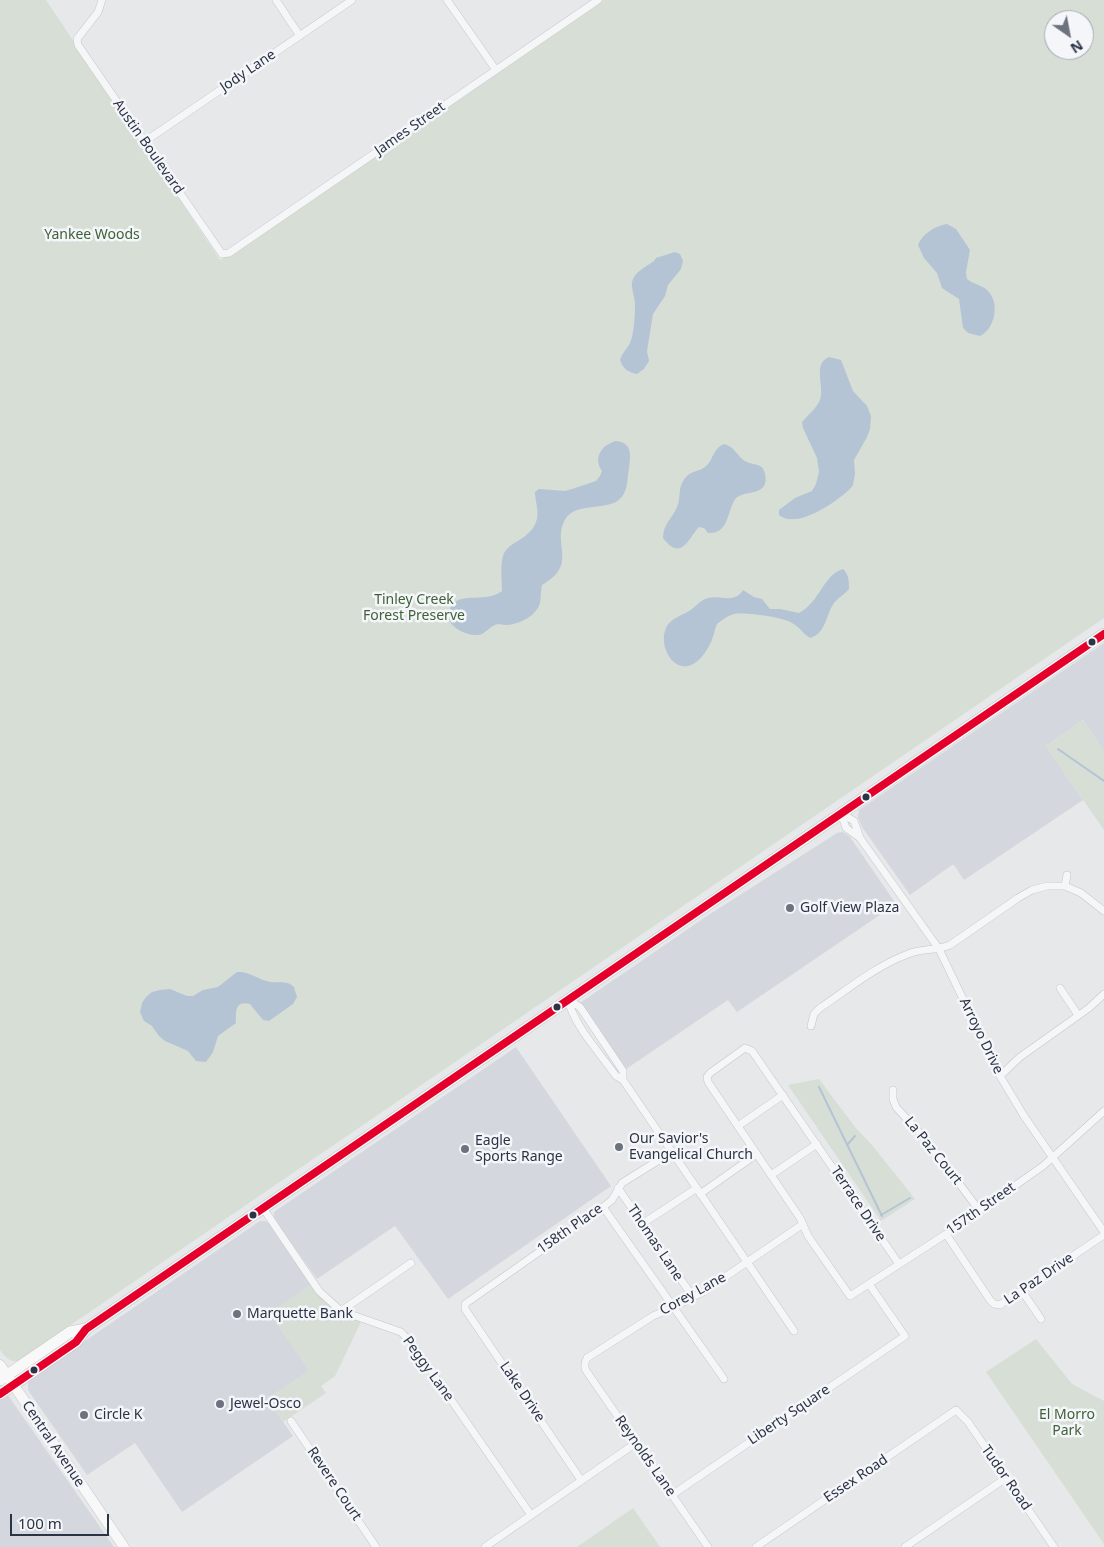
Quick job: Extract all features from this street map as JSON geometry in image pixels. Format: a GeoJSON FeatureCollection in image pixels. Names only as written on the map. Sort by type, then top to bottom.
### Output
{"type":"FeatureCollection","features":[{"type":"Feature","properties":{"kind":"main road"},"geometry":{"type":"LineString","coordinates":[[0,1394],[7,1380],[76,1342],[86,1329],[1104,635]]}},
{"type":"Feature","properties":{"kind":"street","name":"Austin Boulevard"},"geometry":{"type":"LineString","coordinates":[[102,0],[98,12],[77,39],[78,45],[222,254]]}},
{"type":"Feature","properties":{"kind":"street"},"geometry":{"type":"LineString","coordinates":[[276,0],[300,36]]}},
{"type":"Feature","properties":{"kind":"street","name":"Jody Lane"},"geometry":{"type":"LineString","coordinates":[[144,142],[352,0]]}},
{"type":"Feature","properties":{"kind":"street"},"geometry":{"type":"LineString","coordinates":[[447,0],[496,70]]}},
{"type":"Feature","properties":{"kind":"street","name":"James Street"},"geometry":{"type":"LineString","coordinates":[[222,254],[229,253],[598,0]]}},
{"type":"Feature","properties":{"kind":"street","name":"Arroyo Drive"},"geometry":{"type":"LineString","coordinates":[[841,813],[846,828],[860,838],[939,949],[1000,1076],[1104,1233]]}},
{"type":"Feature","properties":{"kind":"street"},"geometry":{"type":"LineString","coordinates":[[1065,886],[1067,875]]}},
{"type":"Feature","properties":{"kind":"street"},"geometry":{"type":"LineString","coordinates":[[811,1026],[814,1014],[820,1008],[883,966],[911,953],[928,949],[939,949],[950,945],[1032,890],[1047,886],[1065,886],[1081,893],[1104,911]]}},
{"type":"Feature","properties":{"kind":"street"},"geometry":{"type":"LineString","coordinates":[[1060,988],[1078,1015]]}},
{"type":"Feature","properties":{"kind":"street"},"geometry":{"type":"LineString","coordinates":[[1000,1076],[1020,1057],[1089,1008],[1104,994]]}},
{"type":"Feature","properties":{"kind":"street"},"geometry":{"type":"LineString","coordinates":[[568,1000],[580,1007],[623,1071],[623,1080],[794,1331]]}},
{"type":"Feature","properties":{"kind":"street","name":"Terrace Drive"},"geometry":{"type":"LineString","coordinates":[[850,1296],[808,1236],[800,1218],[708,1082],[707,1077],[710,1073],[743,1050],[748,1048],[752,1050],[899,1264]]}},
{"type":"Feature","properties":{"kind":"street","name":"La Paz Court"},"geometry":{"type":"LineString","coordinates":[[892,1090],[896,1107],[928,1142],[979,1210]]}},
{"type":"Feature","properties":{"kind":"street"},"geometry":{"type":"LineString","coordinates":[[738,1126],[783,1095]]}},
{"type":"Feature","properties":{"kind":"street","name":"157th Street"},"geometry":{"type":"LineString","coordinates":[[850,1296],[946,1234],[1053,1158],[1104,1111]]}},
{"type":"Feature","properties":{"kind":"street"},"geometry":{"type":"LineString","coordinates":[[771,1175],[817,1144]]}},
{"type":"Feature","properties":{"kind":"street","name":"158th Place"},"geometry":{"type":"LineString","coordinates":[[465,1304],[603,1207],[617,1194],[618,1188],[622,1183],[672,1152]]}},
{"type":"Feature","properties":{"kind":"street"},"geometry":{"type":"LineString","coordinates":[[642,1224],[757,1154]]}},
{"type":"Feature","properties":{"kind":"street","name":"Thomas Lane"},"geometry":{"type":"LineString","coordinates":[[618,1188],[692,1298]]}},
{"type":"Feature","properties":{"kind":"street","name":"Thomas Lane"},"geometry":{"type":"LineString","coordinates":[[603,1207],[724,1379]]}},
{"type":"Feature","properties":{"kind":"street","name":"Peggy Lane"},"geometry":{"type":"LineString","coordinates":[[263,1208],[319,1291],[341,1310],[401,1332],[413,1345],[531,1515]]}},
{"type":"Feature","properties":{"kind":"street","name":"Corey Lane"},"geometry":{"type":"LineString","coordinates":[[585,1363],[587,1358],[653,1316],[692,1298],[803,1224]]}},
{"type":"Feature","properties":{"kind":"street","name":"La Paz Drive"},"geometry":{"type":"LineString","coordinates":[[946,1234],[994,1304],[1003,1304],[1104,1233]]}},
{"type":"Feature","properties":{"kind":"street"},"geometry":{"type":"LineString","coordinates":[[341,1310],[411,1263]]}},
{"type":"Feature","properties":{"kind":"street","name":"Liberty Square"},"geometry":{"type":"LineString","coordinates":[[672,1495],[905,1336],[869,1284]]}},
{"type":"Feature","properties":{"kind":"street"},"geometry":{"type":"LineString","coordinates":[[1022,1291],[1041,1319]]}},
{"type":"Feature","properties":{"kind":"street","name":"Lake Drive"},"geometry":{"type":"LineString","coordinates":[[465,1304],[465,1309],[581,1480]]}},
{"type":"Feature","properties":{"kind":"street","name":"Reynolds Lane"},"geometry":{"type":"LineString","coordinates":[[585,1363],[587,1372],[708,1547]]}},
{"type":"Feature","properties":{"kind":"street","name":"Central Avenue"},"geometry":{"type":"LineString","coordinates":[[0,1365],[7,1380],[124,1547]]}},
{"type":"Feature","properties":{"kind":"street","name":"Tudor Road"},"geometry":{"type":"LineString","coordinates":[[956,1410],[968,1422],[1054,1547]]}},
{"type":"Feature","properties":{"kind":"street","name":"Essex Road"},"geometry":{"type":"LineString","coordinates":[[756,1547],[956,1410]]}},
{"type":"Feature","properties":{"kind":"street","name":"Revere Court"},"geometry":{"type":"LineString","coordinates":[[291,1421],[376,1547]]}},
{"type":"Feature","properties":{"kind":"street"},"geometry":{"type":"LineString","coordinates":[[485,1547],[636,1443]]}},
{"type":"Feature","properties":{"kind":"street"},"geometry":{"type":"LineString","coordinates":[[905,1547],[1006,1478]]}},
{"type":"Feature","properties":{"kind":"shaded area"},"geometry":{"type":"Polygon","coordinates":[[[1104,643],[1104,751],[1083,720],[1046,746],[1083,800],[964,880],[954,865],[952,865],[910,895],[862,827],[858,818],[859,810],[1104,643]]]}},
{"type":"Feature","properties":{"kind":"shaded area"},"geometry":{"type":"Polygon","coordinates":[[[843,832],[850,837],[896,904],[737,1012],[728,1000],[626,1069],[580,1003],[707,916],[837,833],[843,832]]]}},
{"type":"Feature","properties":{"kind":"shaded area"},"geometry":{"type":"Polygon","coordinates":[[[516,1047],[611,1186],[448,1299],[395,1226],[317,1279],[274,1219],[274,1212],[516,1047]]]}},
{"type":"Feature","properties":{"kind":"shaded area"},"geometry":{"type":"Polygon","coordinates":[[[260,1221],[269,1223],[311,1284],[309,1371],[267,1399],[293,1436],[182,1512],[135,1443],[87,1475],[28,1390],[28,1382],[31,1378],[260,1221]]]}},
{"type":"Feature","properties":{"kind":"shaded area"},"geometry":{"type":"Polygon","coordinates":[[[7,1394],[114,1547],[0,1547],[0,1399],[7,1394]]]}},
{"type":"Feature","properties":{"kind":"green space","name":"Tinley Creek Forest Preserve"},"geometry":{"type":"Polygon","coordinates":[[[0,0],[46,0],[220,260],[603,0],[1104,0],[1104,618],[18,1361],[12,1361],[0,1350],[0,0]]]}},
{"type":"Feature","properties":{"kind":"green space"},"geometry":{"type":"Polygon","coordinates":[[[1083,720],[1104,751],[1104,830],[1046,746],[1083,720]]]}},
{"type":"Feature","properties":{"kind":"green space"},"geometry":{"type":"Polygon","coordinates":[[[819,1079],[855,1127],[872,1145],[915,1199],[881,1221],[788,1085],[819,1079]]]}},
{"type":"Feature","properties":{"kind":"green space"},"geometry":{"type":"Polygon","coordinates":[[[311,1284],[333,1307],[361,1322],[335,1376],[321,1386],[326,1393],[283,1422],[266,1399],[309,1371],[269,1313],[311,1284]]]}},
{"type":"Feature","properties":{"kind":"green space","name":"El Morro Park"},"geometry":{"type":"Polygon","coordinates":[[[1036,1339],[1072,1384],[1104,1401],[1104,1544],[986,1372],[1036,1339]]]}},
{"type":"Feature","properties":{"kind":"green space"},"geometry":{"type":"Polygon","coordinates":[[[633,1508],[660,1547],[577,1547],[633,1508]]]}},
{"type":"Feature","properties":{"kind":"water"},"geometry":{"type":"Polygon","coordinates":[[[947,224],[956,229],[970,250],[966,272],[967,279],[986,289],[994,302],[995,309],[992,322],[985,333],[980,336],[968,333],[963,328],[959,299],[942,288],[937,273],[924,258],[918,245],[930,231],[947,224]]]}},
{"type":"Feature","properties":{"kind":"water"},"geometry":{"type":"Polygon","coordinates":[[[675,252],[680,254],[683,261],[681,269],[668,285],[665,296],[653,314],[647,351],[649,361],[644,369],[637,374],[631,372],[624,368],[620,360],[630,343],[633,330],[635,305],[632,285],[633,278],[656,258],[675,252]]]}},
{"type":"Feature","properties":{"kind":"water"},"geometry":{"type":"Polygon","coordinates":[[[829,357],[841,360],[853,391],[867,406],[871,416],[870,429],[854,460],[855,474],[853,485],[850,489],[836,501],[806,517],[787,519],[779,515],[779,510],[795,498],[812,491],[816,484],[819,472],[817,458],[802,422],[820,400],[821,365],[829,357]]]}},
{"type":"Feature","properties":{"kind":"water"},"geometry":{"type":"Polygon","coordinates":[[[616,441],[626,445],[630,453],[627,485],[624,493],[616,502],[604,506],[583,508],[566,518],[562,527],[562,561],[560,569],[542,585],[540,603],[535,612],[528,618],[510,625],[498,624],[492,626],[481,635],[472,635],[455,627],[451,623],[449,611],[456,601],[496,595],[502,591],[501,569],[503,556],[510,547],[530,532],[537,519],[538,512],[535,492],[539,489],[565,491],[596,481],[602,471],[598,461],[600,453],[606,446],[616,441]]]}},
{"type":"Feature","properties":{"kind":"water"},"geometry":{"type":"Polygon","coordinates":[[[724,444],[731,447],[748,463],[757,465],[764,470],[765,485],[757,491],[740,495],[734,501],[726,522],[720,530],[708,533],[704,528],[699,527],[684,546],[675,548],[669,545],[663,538],[663,533],[675,511],[684,479],[705,467],[717,449],[724,444]]]}},
{"type":"Feature","properties":{"kind":"water"},"geometry":{"type":"Polygon","coordinates":[[[843,569],[848,576],[849,589],[831,607],[823,628],[815,636],[810,638],[795,625],[781,619],[755,614],[734,614],[717,624],[709,646],[699,659],[690,666],[681,666],[668,655],[664,635],[667,626],[674,619],[705,599],[713,597],[732,598],[736,597],[743,590],[754,597],[762,599],[770,609],[799,613],[812,602],[836,572],[843,569]]]}},
{"type":"Feature","properties":{"kind":"water"},"geometry":{"type":"Polygon","coordinates":[[[237,972],[246,973],[271,982],[289,983],[294,987],[297,997],[293,1004],[269,1021],[263,1020],[250,1004],[241,1004],[237,1008],[236,1023],[218,1036],[213,1052],[206,1062],[196,1061],[188,1051],[165,1041],[152,1026],[144,1021],[140,1012],[142,1003],[152,992],[170,989],[187,996],[193,996],[203,990],[218,987],[237,972]]]}},
{"type":"Feature","properties":{"kind":"waterway"},"geometry":{"type":"LineString","coordinates":[[1058,749],[1104,781]]}},
{"type":"Feature","properties":{"kind":"waterway"},"geometry":{"type":"LineString","coordinates":[[819,1087],[882,1216]]}},
{"type":"Feature","properties":{"kind":"waterway"},"geometry":{"type":"LineString","coordinates":[[847,1145],[855,1136]]}},
{"type":"Feature","properties":{"kind":"waterway"},"geometry":{"type":"LineString","coordinates":[[881,1215],[910,1198]]}},
{"type":"Feature","properties":{"kind":"transit line"},"geometry":{"type":"LineString","coordinates":[[0,1394],[76,1342],[86,1329],[1104,634]]}},
{"type":"Feature","properties":{"kind":"place","name":"Golf View Plaza"},"geometry":{"type":"Point","coordinates":[790,908]}},
{"type":"Feature","properties":{"kind":"place","name":"Our Savior's Evangelical Church"},"geometry":{"type":"Point","coordinates":[619,1147]}},
{"type":"Feature","properties":{"kind":"place","name":"Eagle Sports Range"},"geometry":{"type":"Point","coordinates":[465,1149]}},
{"type":"Feature","properties":{"kind":"place","name":"Marquette Bank"},"geometry":{"type":"Point","coordinates":[237,1314]}},
{"type":"Feature","properties":{"kind":"place","name":"Jewel-Osco"},"geometry":{"type":"Point","coordinates":[220,1404]}},
{"type":"Feature","properties":{"kind":"place","name":"Circle K"},"geometry":{"type":"Point","coordinates":[84,1415]}},
{"type":"Feature","properties":{"kind":"park label","name":"Yankee Woods"},"geometry":{"type":"Point","coordinates":[92,235]}}]}
